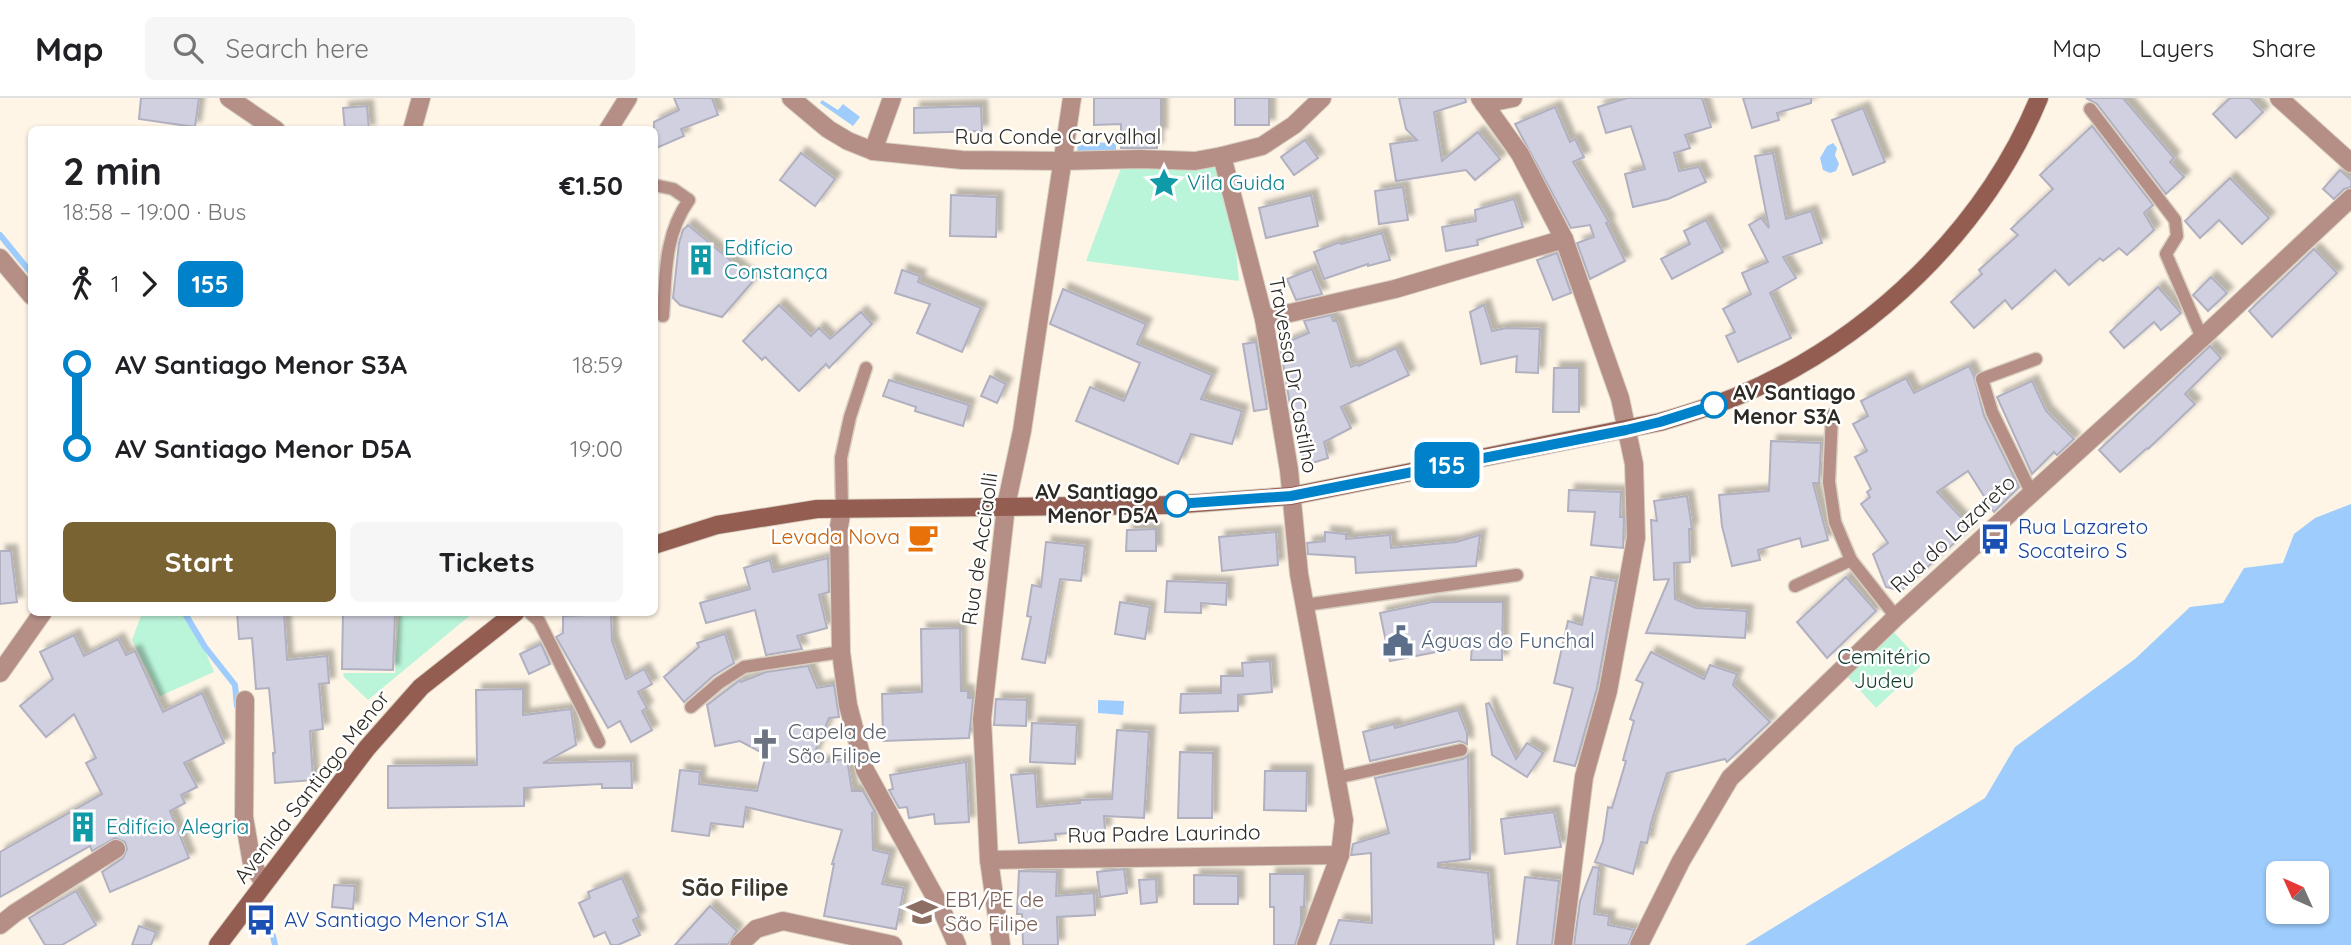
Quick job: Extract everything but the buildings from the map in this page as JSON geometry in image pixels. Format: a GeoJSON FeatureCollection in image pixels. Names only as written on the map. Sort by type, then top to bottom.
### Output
{"type":"FeatureCollection","features":[{"type":"Feature","properties":{"kind":"main road"},"geometry":{"type":"LineString","coordinates":[[658,544],[717,525],[770,515],[842,508],[1171,505],[1291,496],[1660,422],[1741,395],[1823,351],[1870,317],[1932,261],[1962,226],[2008,160],[2039,98]]}},
{"type":"Feature","properties":{"kind":"main road","name":"Avenida Santiago Menor"},"geometry":{"type":"LineString","coordinates":[[218,945],[367,748],[421,687],[511,616]]}},
{"type":"Feature","properties":{"kind":"street"},"geometry":{"type":"LineString","coordinates":[[229,98],[270,126]]}},
{"type":"Feature","properties":{"kind":"street"},"geometry":{"type":"LineString","coordinates":[[413,126],[421,98]]}},
{"type":"Feature","properties":{"kind":"street"},"geometry":{"type":"LineString","coordinates":[[610,126],[628,98]]}},
{"type":"Feature","properties":{"kind":"street","name":"Rua Conde Carvalhal"},"geometry":{"type":"LineString","coordinates":[[791,98],[828,129],[873,151],[962,160],[1061,161],[1195,161],[1222,156],[1262,146],[1294,125],[1322,98]]}},
{"type":"Feature","properties":{"kind":"street"},"geometry":{"type":"LineString","coordinates":[[873,151],[892,98]]}},
{"type":"Feature","properties":{"kind":"street","name":"Rua de Acciaolli"},"geometry":{"type":"LineString","coordinates":[[1001,945],[989,860],[982,719],[1006,506],[1022,430],[1072,98]]}},
{"type":"Feature","properties":{"kind":"street"},"geometry":{"type":"LineString","coordinates":[[1482,101],[1514,98]]}},
{"type":"Feature","properties":{"kind":"street"},"geometry":{"type":"LineString","coordinates":[[2279,98],[2351,163]]}},
{"type":"Feature","properties":{"kind":"street"},"geometry":{"type":"LineString","coordinates":[[1482,101],[1520,154],[1564,239],[1620,398],[1633,464],[1636,538],[1608,691],[1584,777],[1563,945]]}},
{"type":"Feature","properties":{"kind":"street","name":"Travessa Dr Castilho"},"geometry":{"type":"LineString","coordinates":[[1222,156],[1264,319],[1291,496],[1299,574],[1344,820],[1340,855],[1306,945]]}},
{"type":"Feature","properties":{"kind":"street","name":"Rua do Lazareto"},"geometry":{"type":"LineString","coordinates":[[1639,945],[1681,861],[1730,778],[1896,617],[2351,198]]}},
{"type":"Feature","properties":{"kind":"street"},"geometry":{"type":"LineString","coordinates":[[1264,319],[1395,289],[1564,239]]}},
{"type":"Feature","properties":{"kind":"street"},"geometry":{"type":"LineString","coordinates":[[0,258],[28,291]]}},
{"type":"Feature","properties":{"kind":"street"},"geometry":{"type":"LineString","coordinates":[[842,508],[839,527],[841,652],[848,705],[865,770],[940,906],[957,945]]}},
{"type":"Feature","properties":{"kind":"street"},"geometry":{"type":"LineString","coordinates":[[0,673],[40,616]]}},
{"type":"Feature","properties":{"kind":"street"},"geometry":{"type":"LineString","coordinates":[[245,700],[244,817],[252,864],[264,883]]}},
{"type":"Feature","properties":{"kind":"street"},"geometry":{"type":"LineString","coordinates":[[0,925],[116,849]]}},
{"type":"Feature","properties":{"kind":"street","name":"Rua Padre Laurindo"},"geometry":{"type":"LineString","coordinates":[[989,860],[1340,855]]}},
{"type":"Feature","properties":{"kind":"street"},"geometry":{"type":"LineString","coordinates":[[739,945],[756,929],[783,920],[893,945]]}},
{"type":"Feature","properties":{"kind":"lane"},"geometry":{"type":"LineString","coordinates":[[2091,109],[2175,220],[2177,236],[2166,254],[2202,338]]}},
{"type":"Feature","properties":{"kind":"lane"},"geometry":{"type":"LineString","coordinates":[[658,186],[674,189],[689,200],[677,216],[672,230],[663,316]]}},
{"type":"Feature","properties":{"kind":"lane"},"geometry":{"type":"LineString","coordinates":[[2031,492],[1992,412],[1982,379],[2036,359]]}},
{"type":"Feature","properties":{"kind":"lane"},"geometry":{"type":"LineString","coordinates":[[842,508],[841,458],[850,417],[866,368]]}},
{"type":"Feature","properties":{"kind":"lane"},"geometry":{"type":"LineString","coordinates":[[1832,415],[1829,482],[1835,522],[1851,560],[1896,617]]}},
{"type":"Feature","properties":{"kind":"lane"},"geometry":{"type":"LineString","coordinates":[[1795,586],[1851,560]]}},
{"type":"Feature","properties":{"kind":"lane"},"geometry":{"type":"LineString","coordinates":[[1305,605],[1517,575]]}},
{"type":"Feature","properties":{"kind":"lane"},"geometry":{"type":"LineString","coordinates":[[533,616],[539,621],[599,742]]}},
{"type":"Feature","properties":{"kind":"lane"},"geometry":{"type":"LineString","coordinates":[[691,707],[719,683],[744,667],[841,652]]}},
{"type":"Feature","properties":{"kind":"lane"},"geometry":{"type":"LineString","coordinates":[[1336,778],[1461,750]]}},
{"type":"Feature","properties":{"kind":"green space"},"geometry":{"type":"Polygon","coordinates":[[[1218,161],[1234,231],[1239,281],[1086,261],[1121,168],[1218,161]]]}},
{"type":"Feature","properties":{"kind":"green space"},"geometry":{"type":"Polygon","coordinates":[[[141,616],[190,616],[214,672],[160,696],[132,640],[141,616]]]}},
{"type":"Feature","properties":{"kind":"green space"},"geometry":{"type":"Polygon","coordinates":[[[399,616],[469,616],[368,700],[343,673],[395,673],[399,616]]]}},
{"type":"Feature","properties":{"kind":"green space","name":"Cemitério Judeu"},"geometry":{"type":"Polygon","coordinates":[[[1891,629],[1923,664],[1876,708],[1844,673],[1891,629]]]}},
{"type":"Feature","properties":{"kind":"water"},"geometry":{"type":"Polygon","coordinates":[[[822,100],[838,110],[843,104],[860,117],[853,126],[820,103],[822,100]]]}},
{"type":"Feature","properties":{"kind":"water"},"geometry":{"type":"Polygon","coordinates":[[[1078,142],[1116,143],[1116,153],[1077,153],[1078,142]]]}},
{"type":"Feature","properties":{"kind":"water"},"geometry":{"type":"Polygon","coordinates":[[[1833,143],[1837,148],[1835,155],[1839,164],[1836,171],[1830,173],[1823,170],[1820,158],[1827,146],[1833,143]]]}},
{"type":"Feature","properties":{"kind":"water"},"geometry":{"type":"Polygon","coordinates":[[[2351,504],[2351,945],[1745,945],[1985,798],[2015,747],[2135,659],[2190,607],[2223,603],[2244,568],[2283,563],[2294,534],[2315,518],[2351,504]]]}},
{"type":"Feature","properties":{"kind":"water"},"geometry":{"type":"Polygon","coordinates":[[[1098,700],[1124,701],[1123,715],[1098,713],[1098,700]]]}},
{"type":"Feature","properties":{"kind":"waterway"},"geometry":{"type":"LineString","coordinates":[[0,235],[28,269]]}},
{"type":"Feature","properties":{"kind":"waterway"},"geometry":{"type":"LineString","coordinates":[[186,616],[205,647],[235,685],[237,706]]}},
{"type":"Feature","properties":{"kind":"waterway"},"geometry":{"type":"LineString","coordinates":[[273,936],[275,945]]}},
{"type":"Feature","properties":{"kind":"bus line","name":"155"},"geometry":{"type":"LineString","coordinates":[[1177,504],[1291,496],[1626,430],[1714,405]]}},
{"type":"Feature","properties":{"kind":"place","name":"Vila Guida"},"geometry":{"type":"Point","coordinates":[1164,183]}},
{"type":"Feature","properties":{"kind":"place","name":"Edifício Constança"},"geometry":{"type":"Point","coordinates":[701,260]}},
{"type":"Feature","properties":{"kind":"place","name":"AV Santiago Menor S3A"},"geometry":{"type":"Point","coordinates":[1714,405]}},
{"type":"Feature","properties":{"kind":"place","name":"AV Santiago Menor D5A"},"geometry":{"type":"Point","coordinates":[1177,504]}},
{"type":"Feature","properties":{"kind":"place","name":"Levada Nova"},"geometry":{"type":"Point","coordinates":[923,537]}},
{"type":"Feature","properties":{"kind":"place","name":"Rua Lazareto Socateiro S"},"geometry":{"type":"Point","coordinates":[1995,539]}},
{"type":"Feature","properties":{"kind":"place","name":"Águas do Funchal"},"geometry":{"type":"Point","coordinates":[1398,641]}},
{"type":"Feature","properties":{"kind":"place","name":"Capela de São Filipe"},"geometry":{"type":"Point","coordinates":[765,744]}},
{"type":"Feature","properties":{"kind":"place","name":"Edifício Alegria"},"geometry":{"type":"Point","coordinates":[83,827]}},
{"type":"Feature","properties":{"kind":"place","name":"EB1/PE de São Filipe"},"geometry":{"type":"Point","coordinates":[922,912]}},
{"type":"Feature","properties":{"kind":"place","name":"AV Santiago Menor S1A"},"geometry":{"type":"Point","coordinates":[261,920]}},
{"type":"Feature","properties":{"kind":"district","name":"São Filipe"},"geometry":{"type":"Point","coordinates":[735,888]}}]}
